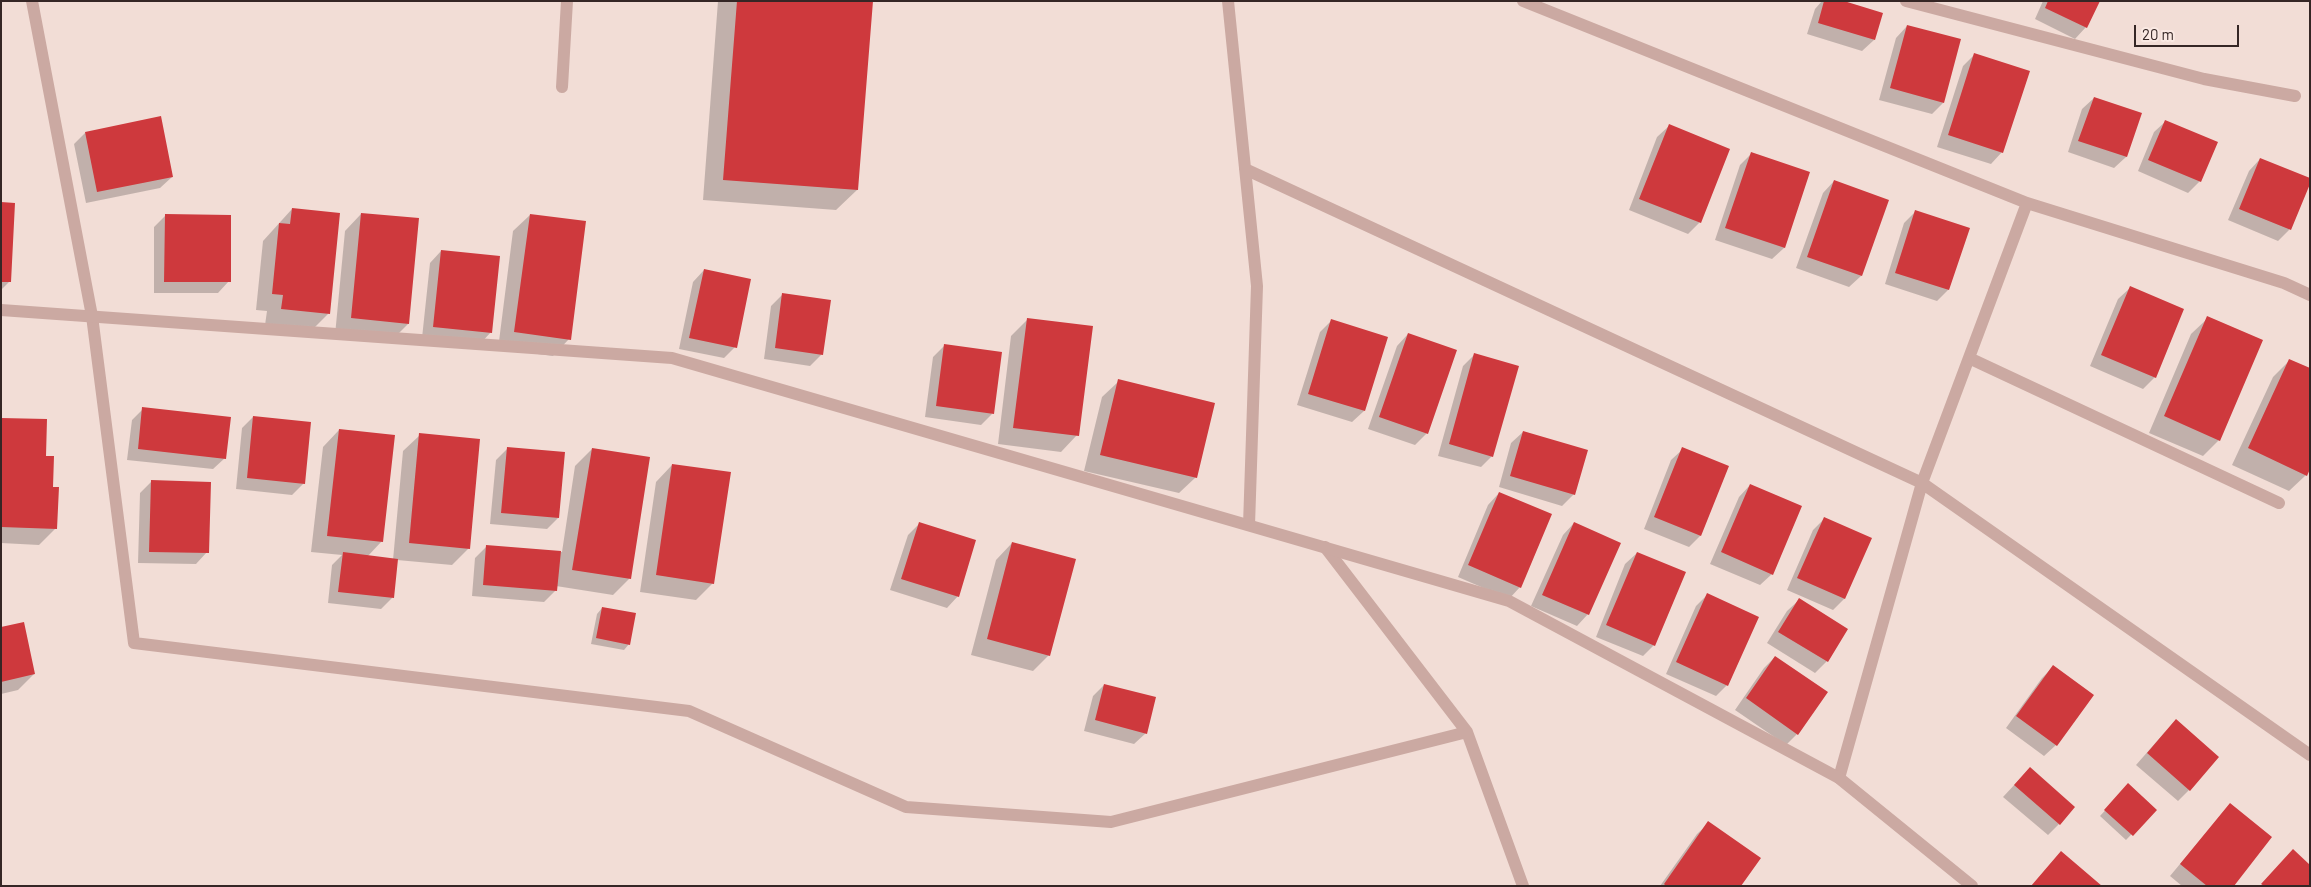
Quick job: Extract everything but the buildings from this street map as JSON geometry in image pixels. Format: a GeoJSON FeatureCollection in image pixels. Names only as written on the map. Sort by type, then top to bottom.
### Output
{"type":"FeatureCollection","features":[{"type":"Feature","properties":{"kind":"street"},"geometry":{"type":"LineString","coordinates":[[32,1],[92,316],[134,643],[689,711],[906,807],[1111,822],[1467,732]]}},
{"type":"Feature","properties":{"kind":"street"},"geometry":{"type":"LineString","coordinates":[[562,88],[567,1]]}},
{"type":"Feature","properties":{"kind":"street"},"geometry":{"type":"LineString","coordinates":[[1228,1],[1256,286],[1248,525]]}},
{"type":"Feature","properties":{"kind":"street"},"geometry":{"type":"LineString","coordinates":[[1523,1],[2027,203],[2284,283],[2310,295]]}},
{"type":"Feature","properties":{"kind":"street"},"geometry":{"type":"LineString","coordinates":[[1906,1],[2204,79],[2295,96]]}},
{"type":"Feature","properties":{"kind":"street"},"geometry":{"type":"LineString","coordinates":[[1245,169],[1922,483],[2310,755]]}},
{"type":"Feature","properties":{"kind":"street"},"geometry":{"type":"LineString","coordinates":[[1839,778],[1922,483],[2027,203]]}},
{"type":"Feature","properties":{"kind":"street"},"geometry":{"type":"LineString","coordinates":[[1,310],[672,358],[1325,547],[1509,601],[1839,778],[1972,886]]}},
{"type":"Feature","properties":{"kind":"street"},"geometry":{"type":"LineString","coordinates":[[1969,358],[2279,503]]}},
{"type":"Feature","properties":{"kind":"street"},"geometry":{"type":"LineString","coordinates":[[1325,547],[1467,732],[1523,886]]}}]}
